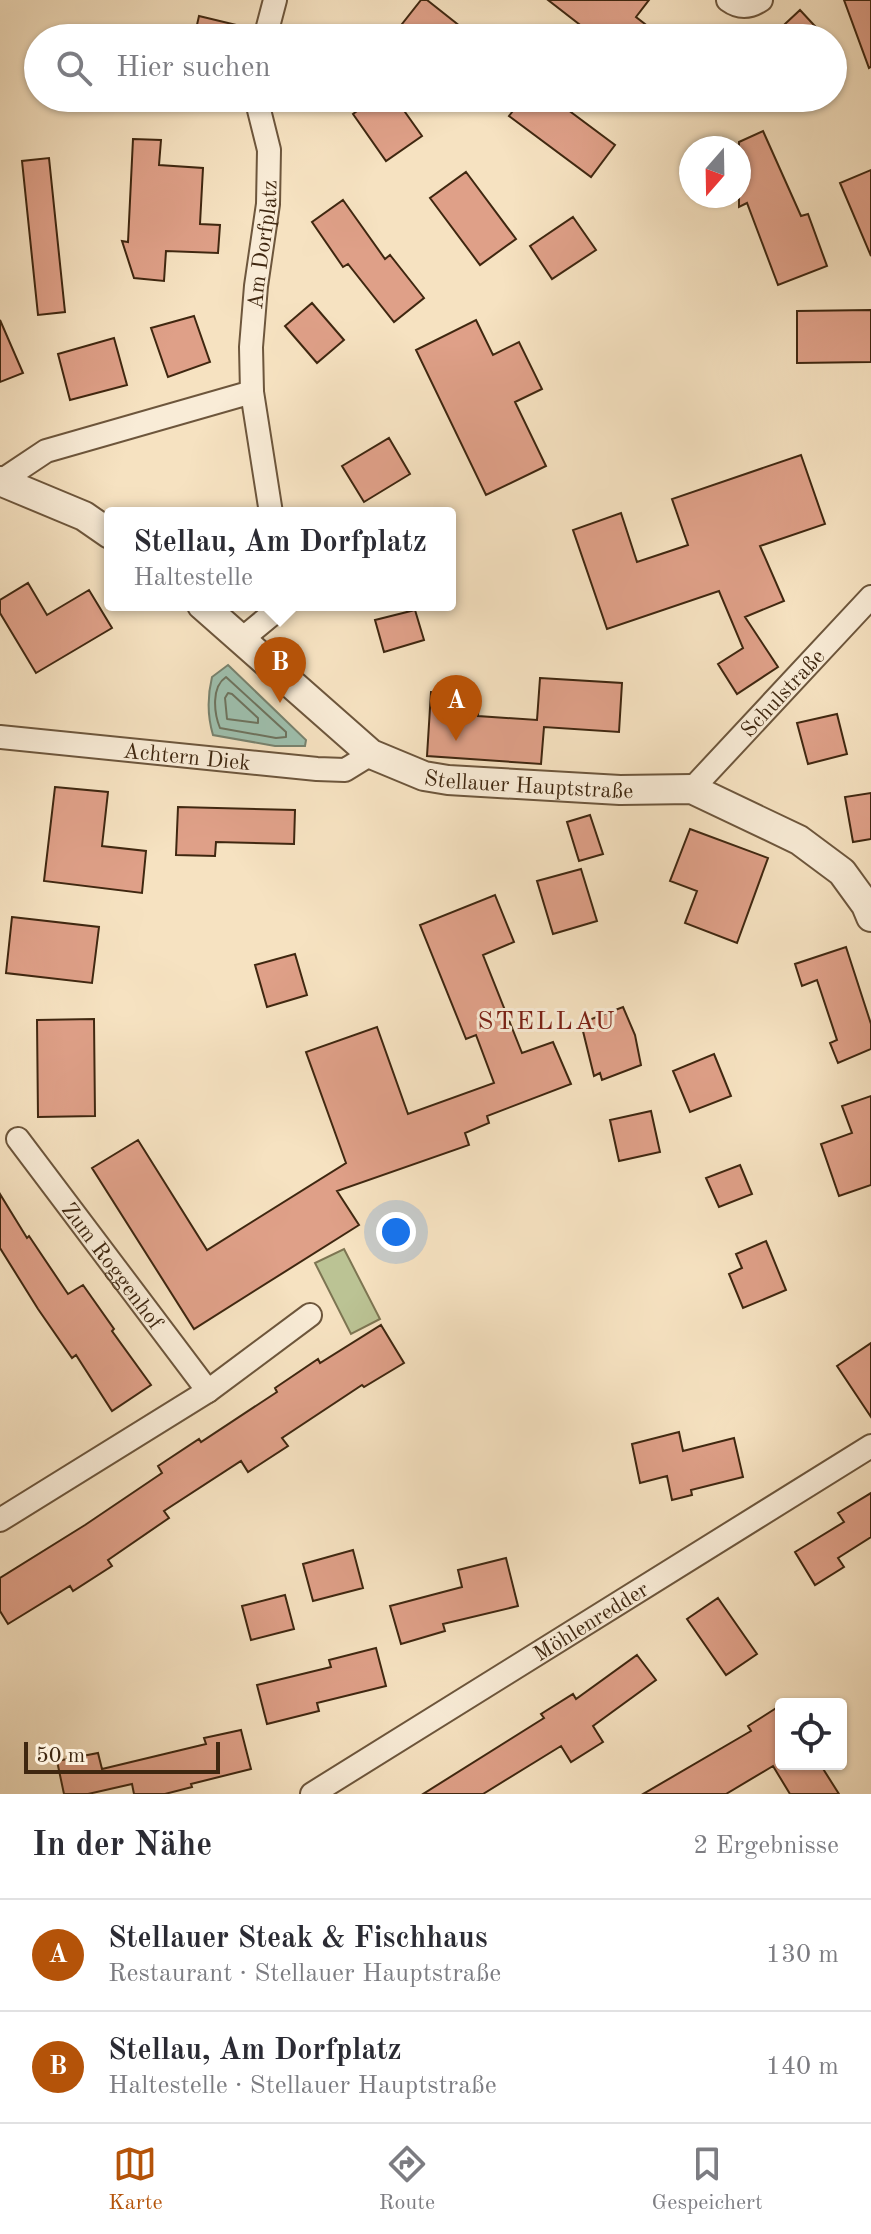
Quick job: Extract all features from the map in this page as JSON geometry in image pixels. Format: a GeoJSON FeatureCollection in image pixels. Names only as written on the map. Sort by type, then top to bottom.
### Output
{"type":"FeatureCollection","features":[{"type":"Feature","properties":{"kind":"street"},"geometry":{"type":"LineString","coordinates":[[269,24],[275,0]]}},
{"type":"Feature","properties":{"kind":"street"},"geometry":{"type":"LineString","coordinates":[[728,0],[737,6],[752,6],[761,0]]}},
{"type":"Feature","properties":{"kind":"street","name":"Am Dorfplatz"},"geometry":{"type":"LineString","coordinates":[[260,112],[269,150],[268,204],[256,286],[251,347],[252,392],[270,507]]}},
{"type":"Feature","properties":{"kind":"street"},"geometry":{"type":"LineString","coordinates":[[0,481],[46,451],[252,392]]}},
{"type":"Feature","properties":{"kind":"street"},"geometry":{"type":"LineString","coordinates":[[0,481],[84,516],[104,530]]}},
{"type":"Feature","properties":{"kind":"street","name":"Schulstraße"},"geometry":{"type":"LineString","coordinates":[[692,789],[871,597]]}},
{"type":"Feature","properties":{"kind":"street","name":"Stellauer Hauptstraße"},"geometry":{"type":"LineString","coordinates":[[209,611],[371,754],[424,776],[448,780],[620,790],[692,789],[799,840],[842,872],[871,917]]}},
{"type":"Feature","properties":{"kind":"street"},"geometry":{"type":"LineString","coordinates":[[242,639],[272,611]]}},
{"type":"Feature","properties":{"kind":"street","name":"Achtern Diek"},"geometry":{"type":"LineString","coordinates":[[0,737],[317,769],[345,770],[371,754]]}},
{"type":"Feature","properties":{"kind":"street","name":"Zum Roggenhof"},"geometry":{"type":"LineString","coordinates":[[18,1139],[208,1391]]}},
{"type":"Feature","properties":{"kind":"street"},"geometry":{"type":"LineString","coordinates":[[0,1520],[208,1391],[310,1315]]}},
{"type":"Feature","properties":{"kind":"street","name":"Möhlenredder"},"geometry":{"type":"LineString","coordinates":[[312,1794],[871,1446]]}},
{"type":"Feature","properties":{"kind":"shaded area"},"geometry":{"type":"Polygon","coordinates":[[[344,1249],[380,1319],[351,1334],[315,1263],[344,1249]]]}},
{"type":"Feature","properties":{"kind":"water"},"geometry":{"type":"Polygon","coordinates":[[[228,665],[306,740],[305,746],[275,746],[213,735],[208,706],[212,677],[228,665]]]}},
{"type":"Feature","properties":{"kind":"building"},"geometry":{"type":"Polygon","coordinates":[[[421,0],[427,0],[457,24],[402,24],[421,0]]]}},
{"type":"Feature","properties":{"kind":"building"},"geometry":{"type":"Polygon","coordinates":[[[548,0],[649,0],[636,17],[645,24],[579,24],[548,0]]]}},
{"type":"Feature","properties":{"kind":"building"},"geometry":{"type":"Polygon","coordinates":[[[844,0],[871,0],[869,68],[844,0]]]}},
{"type":"Feature","properties":{"kind":"building"},"geometry":{"type":"Polygon","coordinates":[[[800,10],[813,24],[785,24],[800,10]]]}},
{"type":"Feature","properties":{"kind":"building"},"geometry":{"type":"Polygon","coordinates":[[[199,16],[232,24],[197,24],[199,16]]]}},
{"type":"Feature","properties":{"kind":"building"},"geometry":{"type":"Polygon","coordinates":[[[405,112],[422,136],[386,161],[353,114],[405,112]]]}},
{"type":"Feature","properties":{"kind":"building"},"geometry":{"type":"Polygon","coordinates":[[[512,112],[571,112],[615,145],[591,177],[509,116],[512,112]]]}},
{"type":"Feature","properties":{"kind":"building"},"geometry":{"type":"Polygon","coordinates":[[[763,131],[801,216],[808,214],[827,266],[778,285],[749,208],[751,136],[763,131]]]}},
{"type":"Feature","properties":{"kind":"building"},"geometry":{"type":"Polygon","coordinates":[[[133,139],[161,140],[159,165],[203,168],[200,224],[220,225],[218,253],[166,251],[164,281],[134,278],[122,241],[128,242],[133,139]]]}},
{"type":"Feature","properties":{"kind":"building"},"geometry":{"type":"Polygon","coordinates":[[[49,158],[65,312],[38,315],[22,161],[49,158]]]}},
{"type":"Feature","properties":{"kind":"building"},"geometry":{"type":"Polygon","coordinates":[[[871,170],[871,256],[840,183],[871,170]]]}},
{"type":"Feature","properties":{"kind":"building"},"geometry":{"type":"Polygon","coordinates":[[[466,172],[516,239],[480,265],[430,198],[466,172]]]}},
{"type":"Feature","properties":{"kind":"building"},"geometry":{"type":"Polygon","coordinates":[[[343,200],[385,259],[390,255],[424,298],[394,322],[348,264],[343,267],[312,222],[343,200]]]}},
{"type":"Feature","properties":{"kind":"building"},"geometry":{"type":"Polygon","coordinates":[[[573,217],[596,250],[552,279],[530,246],[573,217]]]}},
{"type":"Feature","properties":{"kind":"building"},"geometry":{"type":"Polygon","coordinates":[[[312,303],[344,340],[317,363],[285,326],[312,303]]]}},
{"type":"Feature","properties":{"kind":"building"},"geometry":{"type":"Polygon","coordinates":[[[871,310],[871,362],[797,363],[797,311],[871,310]]]}},
{"type":"Feature","properties":{"kind":"building"},"geometry":{"type":"Polygon","coordinates":[[[194,316],[210,362],[168,377],[151,328],[194,316]]]}},
{"type":"Feature","properties":{"kind":"building"},"geometry":{"type":"Polygon","coordinates":[[[0,320],[23,373],[0,382],[0,320]]]}},
{"type":"Feature","properties":{"kind":"building"},"geometry":{"type":"Polygon","coordinates":[[[476,320],[493,355],[519,342],[542,389],[515,402],[546,466],[486,495],[416,350],[476,320]]]}},
{"type":"Feature","properties":{"kind":"building"},"geometry":{"type":"Polygon","coordinates":[[[114,338],[127,385],[70,400],[58,354],[114,338]]]}},
{"type":"Feature","properties":{"kind":"building"},"geometry":{"type":"Polygon","coordinates":[[[389,438],[410,474],[364,502],[342,466],[389,438]]]}},
{"type":"Feature","properties":{"kind":"building"},"geometry":{"type":"Polygon","coordinates":[[[801,455],[825,524],[760,546],[784,601],[745,617],[778,667],[737,694],[718,664],[743,648],[719,591],[607,629],[573,530],[621,513],[637,562],[688,545],[672,499],[801,455]]]}},
{"type":"Feature","properties":{"kind":"building"},"geometry":{"type":"Polygon","coordinates":[[[28,583],[47,615],[89,590],[112,628],[36,673],[0,613],[0,600],[28,583]]]}},
{"type":"Feature","properties":{"kind":"building"},"geometry":{"type":"Polygon","coordinates":[[[415,611],[424,640],[384,652],[375,620],[415,611]]]}},
{"type":"Feature","properties":{"kind":"building"},"geometry":{"type":"Polygon","coordinates":[[[540,678],[622,683],[619,732],[544,727],[541,764],[427,756],[431,692],[479,695],[478,716],[537,720],[540,678]]]}},
{"type":"Feature","properties":{"kind":"building"},"geometry":{"type":"Polygon","coordinates":[[[837,714],[847,754],[808,764],[797,723],[837,714]]]}},
{"type":"Feature","properties":{"kind":"building"},"geometry":{"type":"Polygon","coordinates":[[[55,787],[108,792],[102,846],[146,851],[142,893],[44,881],[55,787]]]}},
{"type":"Feature","properties":{"kind":"building"},"geometry":{"type":"Polygon","coordinates":[[[871,793],[871,839],[853,842],[845,797],[871,793]]]}},
{"type":"Feature","properties":{"kind":"building"},"geometry":{"type":"Polygon","coordinates":[[[178,807],[295,810],[294,844],[216,842],[215,856],[176,855],[178,807]]]}},
{"type":"Feature","properties":{"kind":"building"},"geometry":{"type":"Polygon","coordinates":[[[590,815],[603,854],[579,861],[567,822],[590,815]]]}},
{"type":"Feature","properties":{"kind":"building"},"geometry":{"type":"Polygon","coordinates":[[[690,829],[768,858],[737,943],[685,923],[697,891],[670,881],[690,829]]]}},
{"type":"Feature","properties":{"kind":"building"},"geometry":{"type":"Polygon","coordinates":[[[581,869],[597,921],[553,934],[537,881],[581,869]]]}},
{"type":"Feature","properties":{"kind":"building"},"geometry":{"type":"Polygon","coordinates":[[[495,895],[514,942],[483,955],[522,1053],[553,1042],[571,1084],[487,1116],[489,1123],[465,1133],[469,1145],[337,1191],[359,1225],[194,1329],[92,1168],[138,1140],[207,1250],[346,1163],[306,1052],[377,1027],[408,1114],[494,1083],[476,1035],[466,1039],[420,925],[495,895]]]}},
{"type":"Feature","properties":{"kind":"building"},"geometry":{"type":"Polygon","coordinates":[[[12,917],[99,927],[92,983],[6,973],[12,917]]]}},
{"type":"Feature","properties":{"kind":"building"},"geometry":{"type":"Polygon","coordinates":[[[846,947],[871,1024],[871,1049],[838,1063],[830,1043],[837,1040],[817,980],[802,986],[795,964],[846,947]]]}},
{"type":"Feature","properties":{"kind":"building"},"geometry":{"type":"Polygon","coordinates":[[[295,954],[307,995],[267,1007],[255,965],[295,954]]]}},
{"type":"Feature","properties":{"kind":"building"},"geometry":{"type":"Polygon","coordinates":[[[623,1007],[635,1035],[641,1065],[602,1080],[600,1073],[594,1076],[581,1023],[623,1007]]]}},
{"type":"Feature","properties":{"kind":"building"},"geometry":{"type":"Polygon","coordinates":[[[94,1019],[95,1116],[38,1117],[37,1020],[94,1019]]]}},
{"type":"Feature","properties":{"kind":"building"},"geometry":{"type":"Polygon","coordinates":[[[714,1054],[731,1096],[690,1112],[673,1071],[714,1054]]]}},
{"type":"Feature","properties":{"kind":"building"},"geometry":{"type":"Polygon","coordinates":[[[871,1096],[871,1185],[839,1196],[821,1144],[852,1133],[842,1106],[871,1096]]]}},
{"type":"Feature","properties":{"kind":"building"},"geometry":{"type":"Polygon","coordinates":[[[651,1111],[660,1152],[619,1161],[610,1120],[651,1111]]]}},
{"type":"Feature","properties":{"kind":"building"},"geometry":{"type":"Polygon","coordinates":[[[740,1165],[752,1194],[719,1207],[706,1178],[740,1165]]]}},
{"type":"Feature","properties":{"kind":"building"},"geometry":{"type":"Polygon","coordinates":[[[0,1194],[27,1238],[29,1236],[68,1294],[83,1285],[151,1385],[112,1411],[76,1355],[72,1358],[38,1309],[0,1248],[0,1194]]]}},
{"type":"Feature","properties":{"kind":"building"},"geometry":{"type":"Polygon","coordinates":[[[766,1241],[786,1290],[743,1308],[729,1274],[742,1268],[736,1254],[766,1241]]]}},
{"type":"Feature","properties":{"kind":"building"},"geometry":{"type":"Polygon","coordinates":[[[381,1325],[404,1363],[364,1387],[362,1385],[282,1438],[288,1446],[248,1472],[241,1461],[164,1511],[169,1518],[108,1560],[112,1566],[73,1591],[70,1586],[8,1624],[0,1611],[0,1578],[162,1473],[158,1466],[277,1392],[275,1388],[318,1359],[320,1363],[381,1325]]]}},
{"type":"Feature","properties":{"kind":"building"},"geometry":{"type":"Polygon","coordinates":[[[871,1343],[871,1417],[837,1366],[871,1343]]]}},
{"type":"Feature","properties":{"kind":"building"},"geometry":{"type":"Polygon","coordinates":[[[679,1432],[683,1451],[734,1438],[743,1477],[691,1490],[692,1495],[672,1500],[667,1476],[640,1483],[632,1444],[679,1432]]]}},
{"type":"Feature","properties":{"kind":"building"},"geometry":{"type":"Polygon","coordinates":[[[871,1493],[871,1537],[838,1558],[844,1567],[815,1585],[795,1552],[844,1522],[838,1513],[871,1493]]]}},
{"type":"Feature","properties":{"kind":"building"},"geometry":{"type":"Polygon","coordinates":[[[353,1550],[363,1588],[313,1601],[303,1564],[353,1550]]]}},
{"type":"Feature","properties":{"kind":"building"},"geometry":{"type":"Polygon","coordinates":[[[506,1558],[518,1606],[443,1624],[445,1631],[401,1644],[390,1606],[462,1587],[458,1570],[506,1558]]]}},
{"type":"Feature","properties":{"kind":"building"},"geometry":{"type":"Polygon","coordinates":[[[285,1595],[294,1629],[251,1640],[242,1606],[285,1595]]]}},
{"type":"Feature","properties":{"kind":"building"},"geometry":{"type":"Polygon","coordinates":[[[718,1598],[757,1654],[726,1675],[687,1619],[718,1598]]]}},
{"type":"Feature","properties":{"kind":"building"},"geometry":{"type":"Polygon","coordinates":[[[376,1648],[386,1686],[317,1703],[319,1711],[267,1724],[257,1685],[331,1667],[329,1660],[376,1648]]]}},
{"type":"Feature","properties":{"kind":"building"},"geometry":{"type":"Polygon","coordinates":[[[637,1655],[656,1680],[593,1726],[603,1742],[571,1762],[561,1746],[483,1794],[423,1794],[544,1718],[541,1714],[573,1694],[576,1699],[637,1655]]]}},
{"type":"Feature","properties":{"kind":"building"},"geometry":{"type":"Polygon","coordinates":[[[775,1709],[775,1769],[773,1766],[726,1794],[643,1794],[751,1731],[748,1726],[775,1709]]]}},
{"type":"Feature","properties":{"kind":"building"},"geometry":{"type":"Polygon","coordinates":[[[241,1730],[251,1769],[165,1794],[134,1794],[132,1784],[88,1794],[64,1794],[57,1761],[98,1753],[102,1769],[206,1744],[204,1738],[241,1730]]]}},
{"type":"Feature","properties":{"kind":"building"},"geometry":{"type":"Polygon","coordinates":[[[775,1770],[824,1770],[839,1794],[790,1794],[775,1770]]]}},
{"type":"Feature","properties":{"kind":"place","name":"Stellau, Am Dorfplatz"},"geometry":{"type":"Point","coordinates":[280,703]}},
{"type":"Feature","properties":{"kind":"place","name":"Stellauer Steak & Fischhaus"},"geometry":{"type":"Point","coordinates":[456,741]}},
{"type":"Feature","properties":{"kind":"district","name":"STELLAU"},"geometry":{"type":"Point","coordinates":[547,1020]}}]}
